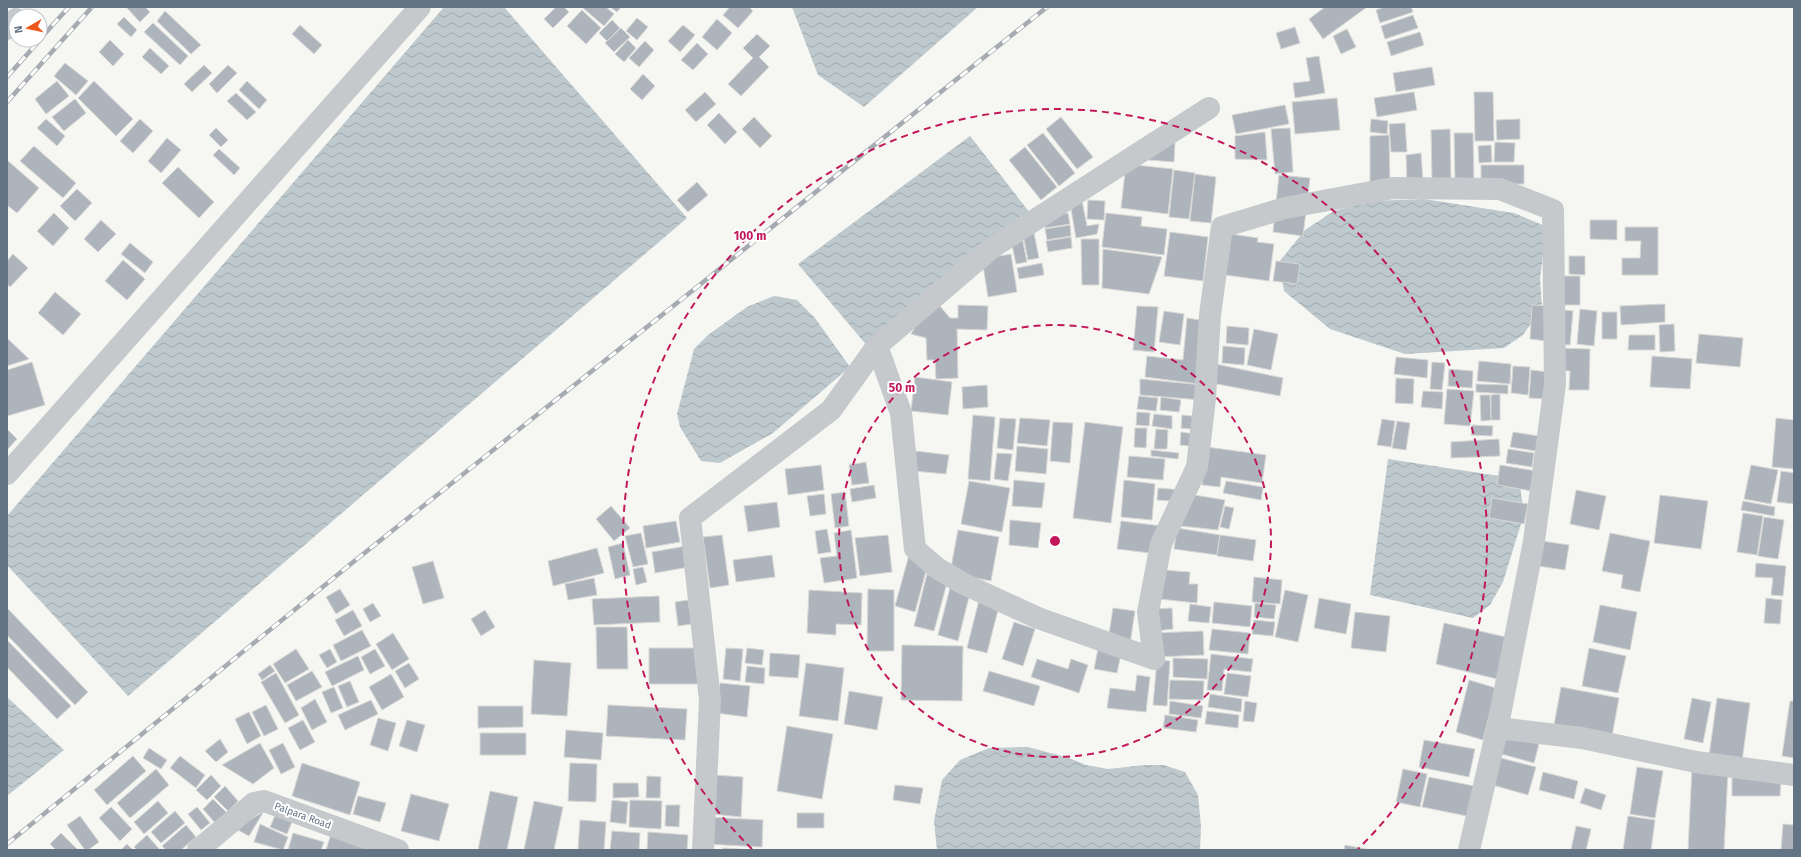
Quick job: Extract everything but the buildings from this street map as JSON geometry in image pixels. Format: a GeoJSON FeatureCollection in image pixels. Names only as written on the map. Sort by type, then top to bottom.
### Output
{"type":"FeatureCollection","features":[{"type":"Feature","properties":{"kind":"street"},"geometry":{"type":"LineString","coordinates":[[7,474],[420,7]]}},
{"type":"Feature","properties":{"kind":"street"},"geometry":{"type":"LineString","coordinates":[[703,850],[710,700],[690,518],[831,410],[877,346],[993,247],[1209,108]]}},
{"type":"Feature","properties":{"kind":"street"},"geometry":{"type":"LineString","coordinates":[[877,346],[901,413],[915,549],[936,568],[969,586],[1038,618],[1154,659],[1148,612],[1161,544],[1196,467],[1206,398],[1210,315],[1222,227],[1285,208],[1393,188],[1500,189],[1553,210],[1555,384],[1534,542],[1497,730],[1469,850]]}},
{"type":"Feature","properties":{"kind":"street"},"geometry":{"type":"LineString","coordinates":[[1497,730],[1506,728],[1582,738],[1696,762],[1794,775]]}},
{"type":"Feature","properties":{"kind":"street","name":"Palpara Road"},"geometry":{"type":"LineString","coordinates":[[198,850],[254,803],[264,801],[398,850]]}},
{"type":"Feature","properties":{"kind":"water"},"geometry":{"type":"Polygon","coordinates":[[[444,7],[504,7],[687,218],[128,696],[7,565],[7,516],[444,7]]]}},
{"type":"Feature","properties":{"kind":"water"},"geometry":{"type":"Polygon","coordinates":[[[792,7],[978,7],[864,107],[818,75],[792,7]]]}},
{"type":"Feature","properties":{"kind":"water"},"geometry":{"type":"Polygon","coordinates":[[[970,136],[1030,213],[869,348],[798,264],[970,136]]]}},
{"type":"Feature","properties":{"kind":"water"},"geometry":{"type":"Polygon","coordinates":[[[1424,199],[1514,213],[1545,226],[1540,278],[1542,308],[1523,335],[1504,348],[1405,354],[1330,329],[1284,291],[1279,262],[1305,230],[1334,211],[1372,201],[1424,199]]]}},
{"type":"Feature","properties":{"kind":"water"},"geometry":{"type":"Polygon","coordinates":[[[774,296],[797,300],[815,318],[850,367],[773,433],[720,463],[701,461],[680,427],[677,414],[694,349],[708,335],[747,307],[774,296]]]}},
{"type":"Feature","properties":{"kind":"water"},"geometry":{"type":"Polygon","coordinates":[[[1388,459],[1519,479],[1524,514],[1503,582],[1490,605],[1473,618],[1370,595],[1388,459]]]}},
{"type":"Feature","properties":{"kind":"water"},"geometry":{"type":"Polygon","coordinates":[[[7,697],[64,750],[7,796],[7,697]]]}},
{"type":"Feature","properties":{"kind":"water"},"geometry":{"type":"Polygon","coordinates":[[[1028,747],[1069,758],[1086,765],[1108,769],[1145,765],[1164,765],[1185,772],[1198,795],[1201,826],[1200,850],[937,850],[934,821],[942,780],[960,760],[989,748],[1028,747]]]}},
{"type":"Feature","properties":{"kind":"railway"},"geometry":{"type":"LineString","coordinates":[[48,30],[69,7]]}},
{"type":"Feature","properties":{"kind":"railway"},"geometry":{"type":"LineString","coordinates":[[7,102],[92,7]]}},
{"type":"Feature","properties":{"kind":"railway"},"geometry":{"type":"LineString","coordinates":[[7,844],[352,563],[1047,7]]}},
{"type":"Feature","properties":{"kind":"railway"},"geometry":{"type":"LineString","coordinates":[[7,77],[33,48]]}}]}
